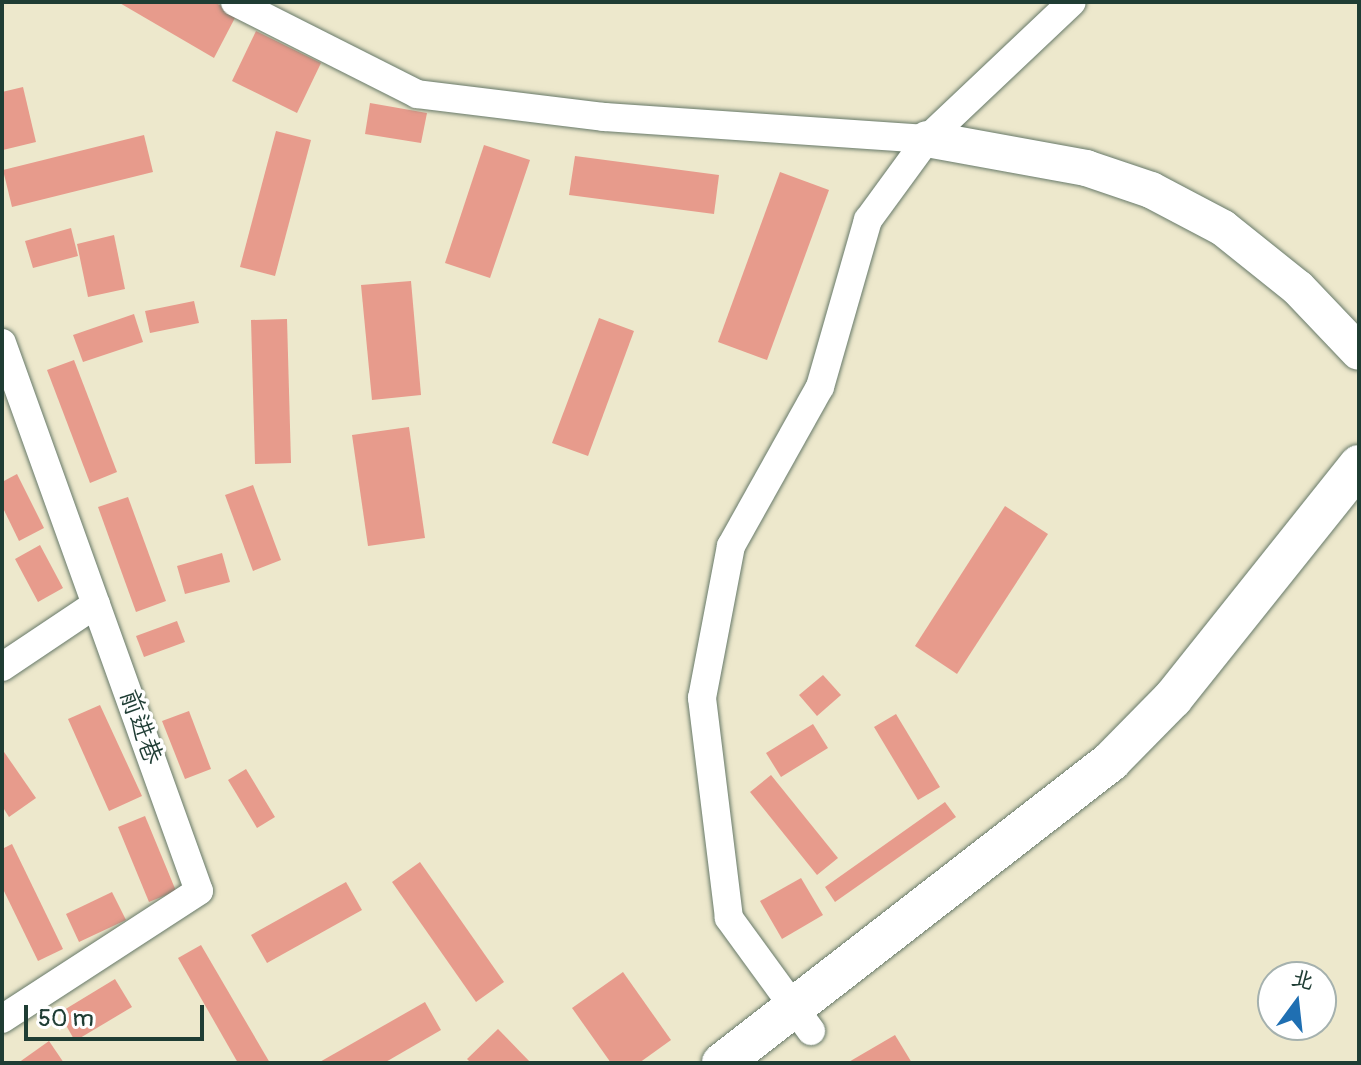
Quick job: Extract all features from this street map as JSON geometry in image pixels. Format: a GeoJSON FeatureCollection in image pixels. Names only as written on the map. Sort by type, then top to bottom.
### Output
{"type":"FeatureCollection","features":[{"type":"Feature","properties":{"kind":"main road"},"geometry":{"type":"LineString","coordinates":[[769,1063],[802,1020],[1111,761],[1173,698],[1359,465]]}},
{"type":"Feature","properties":{"kind":"main road"},"geometry":{"type":"LineString","coordinates":[[722,1063],[802,1020],[1126,779],[1191,714],[1359,504]]}},
{"type":"Feature","properties":{"kind":"street"},"geometry":{"type":"LineString","coordinates":[[235,2],[417,94],[604,117],[927,139],[1086,168],[1151,190],[1235,238],[1298,288],[1359,352]]}},
{"type":"Feature","properties":{"kind":"street"},"geometry":{"type":"LineString","coordinates":[[802,1020],[729,918],[702,698],[731,546],[820,387],[868,220],[927,139],[1072,2]]}},
{"type":"Feature","properties":{"kind":"street","name":"前进巷"},"geometry":{"type":"LineString","coordinates":[[2,343],[199,891],[2,1019]]}},
{"type":"Feature","properties":{"kind":"street"},"geometry":{"type":"LineString","coordinates":[[2,667],[96,604]]}},
{"type":"Feature","properties":{"kind":"building"},"geometry":{"type":"Polygon","coordinates":[[[118,2],[214,2],[237,14],[214,58],[118,2]]]}},
{"type":"Feature","properties":{"kind":"building"},"geometry":{"type":"Polygon","coordinates":[[[256,31],[321,63],[297,113],[232,81],[256,31]]]}},
{"type":"Feature","properties":{"kind":"building"},"geometry":{"type":"Polygon","coordinates":[[[23,87],[36,142],[3,150],[2,92],[23,87]]]}},
{"type":"Feature","properties":{"kind":"building"},"geometry":{"type":"Polygon","coordinates":[[[370,103],[427,113],[421,143],[365,134],[370,103]]]}},
{"type":"Feature","properties":{"kind":"building"},"geometry":{"type":"Polygon","coordinates":[[[276,131],[311,140],[275,276],[240,267],[276,131]]]}},
{"type":"Feature","properties":{"kind":"building"},"geometry":{"type":"Polygon","coordinates":[[[144,135],[153,172],[12,207],[3,170],[144,135]]]}},
{"type":"Feature","properties":{"kind":"building"},"geometry":{"type":"Polygon","coordinates":[[[484,145],[530,160],[490,278],[445,263],[484,145]]]}},
{"type":"Feature","properties":{"kind":"building"},"geometry":{"type":"Polygon","coordinates":[[[575,156],[719,175],[714,214],[569,195],[575,156]]]}},
{"type":"Feature","properties":{"kind":"building"},"geometry":{"type":"Polygon","coordinates":[[[780,172],[829,190],[767,360],[718,342],[780,172]]]}},
{"type":"Feature","properties":{"kind":"building"},"geometry":{"type":"Polygon","coordinates":[[[71,228],[78,256],[33,268],[25,241],[71,228]]]}},
{"type":"Feature","properties":{"kind":"building"},"geometry":{"type":"Polygon","coordinates":[[[114,235],[125,289],[88,297],[77,244],[114,235]]]}},
{"type":"Feature","properties":{"kind":"building"},"geometry":{"type":"Polygon","coordinates":[[[411,281],[421,395],[372,400],[361,285],[411,281]]]}},
{"type":"Feature","properties":{"kind":"building"},"geometry":{"type":"Polygon","coordinates":[[[194,301],[199,323],[150,333],[145,311],[194,301]]]}},
{"type":"Feature","properties":{"kind":"building"},"geometry":{"type":"Polygon","coordinates":[[[134,314],[143,342],[83,362],[73,335],[134,314]]]}},
{"type":"Feature","properties":{"kind":"building"},"geometry":{"type":"Polygon","coordinates":[[[599,318],[634,331],[588,456],[552,443],[599,318]]]}},
{"type":"Feature","properties":{"kind":"building"},"geometry":{"type":"Polygon","coordinates":[[[287,319],[291,463],[255,464],[251,320],[287,319]]]}},
{"type":"Feature","properties":{"kind":"building"},"geometry":{"type":"Polygon","coordinates":[[[74,360],[117,472],[90,483],[47,370],[74,360]]]}},
{"type":"Feature","properties":{"kind":"building"},"geometry":{"type":"Polygon","coordinates":[[[409,427],[425,538],[368,546],[352,435],[409,427]]]}},
{"type":"Feature","properties":{"kind":"building"},"geometry":{"type":"Polygon","coordinates":[[[17,474],[44,528],[19,541],[2,506],[2,482],[17,474]]]}},
{"type":"Feature","properties":{"kind":"building"},"geometry":{"type":"Polygon","coordinates":[[[253,485],[281,560],[253,571],[225,495],[253,485]]]}},
{"type":"Feature","properties":{"kind":"building"},"geometry":{"type":"Polygon","coordinates":[[[128,497],[166,601],[136,612],[98,507],[128,497]]]}},
{"type":"Feature","properties":{"kind":"building"},"geometry":{"type":"Polygon","coordinates":[[[1005,506],[1048,534],[957,674],[915,646],[1005,506]]]}},
{"type":"Feature","properties":{"kind":"building"},"geometry":{"type":"Polygon","coordinates":[[[40,545],[63,588],[38,602],[15,559],[40,545]]]}},
{"type":"Feature","properties":{"kind":"building"},"geometry":{"type":"Polygon","coordinates":[[[222,553],[230,582],[185,594],[177,566],[222,553]]]}},
{"type":"Feature","properties":{"kind":"building"},"geometry":{"type":"Polygon","coordinates":[[[177,621],[185,642],[144,657],[136,636],[177,621]]]}},
{"type":"Feature","properties":{"kind":"building"},"geometry":{"type":"Polygon","coordinates":[[[823,675],[841,695],[817,716],[799,695],[823,675]]]}},
{"type":"Feature","properties":{"kind":"building"},"geometry":{"type":"Polygon","coordinates":[[[100,705],[142,796],[109,811],[68,719],[100,705]]]}},
{"type":"Feature","properties":{"kind":"building"},"geometry":{"type":"Polygon","coordinates":[[[189,711],[211,769],[185,779],[162,721],[189,711]]]}},
{"type":"Feature","properties":{"kind":"building"},"geometry":{"type":"Polygon","coordinates":[[[896,714],[940,787],[918,800],[874,727],[896,714]]]}},
{"type":"Feature","properties":{"kind":"building"},"geometry":{"type":"Polygon","coordinates":[[[813,724],[828,748],[781,777],[766,753],[813,724]]]}},
{"type":"Feature","properties":{"kind":"building"},"geometry":{"type":"Polygon","coordinates":[[[2,749],[36,798],[9,817],[2,806],[2,749]]]}},
{"type":"Feature","properties":{"kind":"building"},"geometry":{"type":"Polygon","coordinates":[[[246,769],[275,817],[257,828],[228,780],[246,769]]]}},
{"type":"Feature","properties":{"kind":"building"},"geometry":{"type":"Polygon","coordinates":[[[771,775],[838,858],[817,875],[750,792],[771,775]]]}},
{"type":"Feature","properties":{"kind":"building"},"geometry":{"type":"Polygon","coordinates":[[[945,802],[956,817],[835,902],[825,887],[945,802]]]}},
{"type":"Feature","properties":{"kind":"building"},"geometry":{"type":"Polygon","coordinates":[[[145,816],[176,891],[149,902],[118,827],[145,816]]]}},
{"type":"Feature","properties":{"kind":"building"},"geometry":{"type":"Polygon","coordinates":[[[12,844],[63,949],[38,961],[2,887],[2,849],[12,844]]]}},
{"type":"Feature","properties":{"kind":"building"},"geometry":{"type":"Polygon","coordinates":[[[420,862],[504,982],[476,1002],[392,882],[420,862]]]}},
{"type":"Feature","properties":{"kind":"building"},"geometry":{"type":"Polygon","coordinates":[[[801,878],[823,915],[782,939],[760,901],[801,878]]]}},
{"type":"Feature","properties":{"kind":"building"},"geometry":{"type":"Polygon","coordinates":[[[346,882],[362,910],[267,963],[251,935],[346,882]]]}},
{"type":"Feature","properties":{"kind":"building"},"geometry":{"type":"Polygon","coordinates":[[[112,892],[126,920],[79,942],[66,914],[112,892]]]}},
{"type":"Feature","properties":{"kind":"building"},"geometry":{"type":"Polygon","coordinates":[[[201,945],[270,1063],[238,1063],[178,958],[201,945]]]}},
{"type":"Feature","properties":{"kind":"building"},"geometry":{"type":"Polygon","coordinates":[[[623,972],[671,1040],[639,1063],[611,1063],[572,1008],[623,972]]]}},
{"type":"Feature","properties":{"kind":"building"},"geometry":{"type":"Polygon","coordinates":[[[115,979],[132,1007],[75,1041],[59,1013],[115,979]]]}},
{"type":"Feature","properties":{"kind":"building"},"geometry":{"type":"Polygon","coordinates":[[[425,1002],[441,1030],[384,1063],[318,1063],[425,1002]]]}},
{"type":"Feature","properties":{"kind":"building"},"geometry":{"type":"Polygon","coordinates":[[[498,1029],[531,1063],[471,1063],[467,1059],[498,1029]]]}},
{"type":"Feature","properties":{"kind":"building"},"geometry":{"type":"Polygon","coordinates":[[[895,1035],[912,1063],[847,1063],[895,1035]]]}},
{"type":"Feature","properties":{"kind":"building"},"geometry":{"type":"Polygon","coordinates":[[[49,1041],[64,1063],[18,1063],[49,1041]]]}}]}
